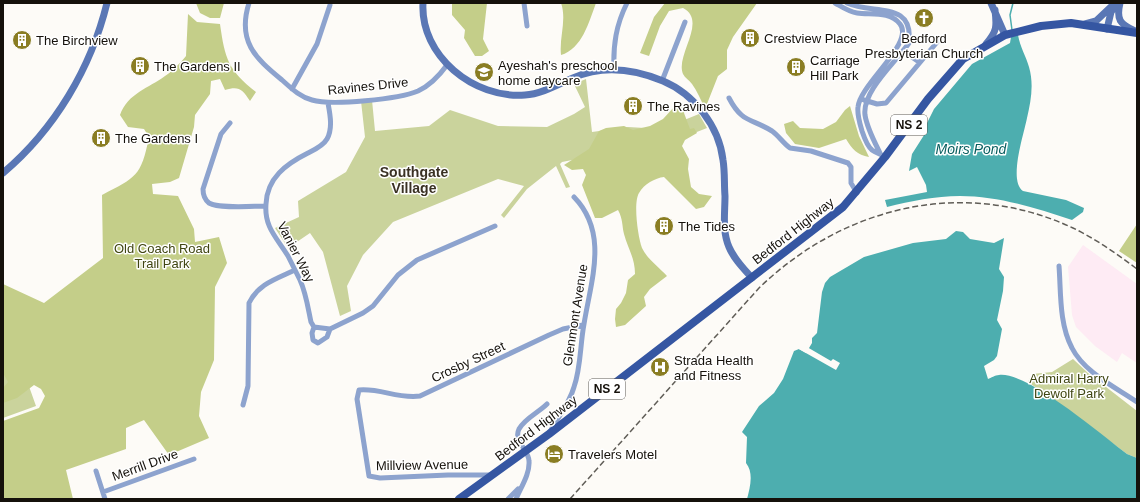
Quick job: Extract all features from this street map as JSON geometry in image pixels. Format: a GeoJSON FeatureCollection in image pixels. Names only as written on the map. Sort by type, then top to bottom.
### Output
{"type":"FeatureCollection","features":[{"type":"Feature","properties":{"kind":"main road","name":"Bedford Highway"},"geometry":{"type":"LineString","coordinates":[[459,499],[549,434],[843,207],[857,193],[882,155],[928,98],[963,59],[985,45],[1007,35],[1061,24],[1085,24],[1137,33]]}},
{"type":"Feature","properties":{"kind":"street"},"geometry":{"type":"LineString","coordinates":[[3,174],[44,132],[68,97],[92,50],[107,3]]}},
{"type":"Feature","properties":{"kind":"street","name":"Ravines Drive"},"geometry":{"type":"LineString","coordinates":[[249,3],[245,20],[246,30],[252,49],[262,64],[292,89],[311,100],[328,103],[410,94],[419,91],[434,80],[447,65]]}},
{"type":"Feature","properties":{"kind":"street"},"geometry":{"type":"LineString","coordinates":[[423,3],[426,31],[435,49],[447,65],[471,84],[489,91],[517,96],[541,92],[592,71],[614,70],[630,71],[662,81],[689,98],[701,110],[712,128],[723,158],[725,234],[728,246],[740,265],[752,278]]}},
{"type":"Feature","properties":{"kind":"street"},"geometry":{"type":"LineString","coordinates":[[524,3],[528,26]]}},
{"type":"Feature","properties":{"kind":"street"},"geometry":{"type":"LineString","coordinates":[[614,70],[614,38],[617,24],[628,3]]}},
{"type":"Feature","properties":{"kind":"street"},"geometry":{"type":"LineString","coordinates":[[835,3],[856,13],[886,15],[901,25],[903,35],[898,47],[865,88],[858,107],[859,121],[864,137],[872,149],[882,155]]}},
{"type":"Feature","properties":{"kind":"street"},"geometry":{"type":"LineString","coordinates":[[847,3],[857,7],[887,9],[897,13],[906,21],[910,33],[909,43],[870,93],[867,102],[865,116],[882,155]]}},
{"type":"Feature","properties":{"kind":"street"},"geometry":{"type":"LineString","coordinates":[[991,3],[1007,35]]}},
{"type":"Feature","properties":{"kind":"street"},"geometry":{"type":"LineString","coordinates":[[1085,24],[1096,21],[1116,3]]}},
{"type":"Feature","properties":{"kind":"street"},"geometry":{"type":"LineString","coordinates":[[1107,29],[1111,12],[1116,3]]}},
{"type":"Feature","properties":{"kind":"street"},"geometry":{"type":"LineString","coordinates":[[1120,3],[1118,14],[1120,22],[1137,33]]}},
{"type":"Feature","properties":{"kind":"street"},"geometry":{"type":"LineString","coordinates":[[292,89],[318,44],[330,5]]}},
{"type":"Feature","properties":{"kind":"street"},"geometry":{"type":"LineString","coordinates":[[985,45],[994,35],[996,29],[995,10]]}},
{"type":"Feature","properties":{"kind":"street"},"geometry":{"type":"LineString","coordinates":[[662,81],[685,22]]}},
{"type":"Feature","properties":{"kind":"street"},"geometry":{"type":"LineString","coordinates":[[861,97],[867,102],[877,104],[886,103],[938,41]]}},
{"type":"Feature","properties":{"kind":"street"},"geometry":{"type":"LineString","coordinates":[[903,51],[919,62]]}},
{"type":"Feature","properties":{"kind":"street"},"geometry":{"type":"LineString","coordinates":[[729,98],[736,111],[744,118],[777,135],[790,148],[811,151],[848,163],[850,167],[851,183],[857,193]]}},
{"type":"Feature","properties":{"kind":"street","name":"Vanier Way"},"geometry":{"type":"LineString","coordinates":[[328,103],[331,117],[327,138],[323,144],[291,162],[280,171],[269,189],[266,206],[269,226],[274,237],[288,256],[301,282],[314,327],[312,333],[313,340],[318,343],[327,337],[330,329]]}},
{"type":"Feature","properties":{"kind":"street"},"geometry":{"type":"LineString","coordinates":[[230,123],[221,134],[203,189],[204,198],[208,202],[216,205],[266,206]]}},
{"type":"Feature","properties":{"kind":"street","name":"Glenmont Avenue"},"geometry":{"type":"LineString","coordinates":[[549,434],[574,387],[592,285],[596,247],[594,234],[584,208],[574,197]]}},
{"type":"Feature","properties":{"kind":"street"},"geometry":{"type":"LineString","coordinates":[[314,327],[330,329],[354,319],[372,306],[398,275],[417,260],[495,226]]}},
{"type":"Feature","properties":{"kind":"street"},"geometry":{"type":"LineString","coordinates":[[740,265],[749,270],[761,271]]}},
{"type":"Feature","properties":{"kind":"street"},"geometry":{"type":"LineString","coordinates":[[1059,266],[1063,317],[1071,347],[1090,369],[1137,402]]}},
{"type":"Feature","properties":{"kind":"street"},"geometry":{"type":"LineString","coordinates":[[243,405],[248,386],[249,303],[252,295],[264,284],[295,270]]}},
{"type":"Feature","properties":{"kind":"street","name":"Crosby Street"},"geometry":{"type":"LineString","coordinates":[[359,390],[371,389],[406,398],[420,396],[549,335],[563,329],[584,325]]}},
{"type":"Feature","properties":{"kind":"street","name":"Millview Avenue"},"geometry":{"type":"LineString","coordinates":[[359,390],[357,399],[369,476],[380,478],[448,474],[491,476]]}},
{"type":"Feature","properties":{"kind":"street"},"geometry":{"type":"LineString","coordinates":[[516,499],[529,467],[529,458],[518,438],[519,429],[526,420],[547,404]]}},
{"type":"Feature","properties":{"kind":"street","name":"Merrill Drive"},"geometry":{"type":"LineString","coordinates":[[103,492],[194,459]]}},
{"type":"Feature","properties":{"kind":"street"},"geometry":{"type":"LineString","coordinates":[[96,471],[105,499]]}},
{"type":"Feature","properties":{"kind":"street"},"geometry":{"type":"LineString","coordinates":[[508,499],[520,487]]}},
{"type":"Feature","properties":{"kind":"shaded area"},"geometry":{"type":"Polygon","coordinates":[[[1083,245],[1137,284],[1137,363],[1122,353],[1117,362],[1095,346],[1076,327],[1072,315],[1068,267],[1083,245]]]}},
{"type":"Feature","properties":{"kind":"green space"},"geometry":{"type":"Polygon","coordinates":[[[196,3],[224,3],[220,18],[210,18],[200,13],[196,3]]]}},
{"type":"Feature","properties":{"kind":"green space"},"geometry":{"type":"Polygon","coordinates":[[[452,3],[487,3],[483,39],[489,51],[482,56],[475,56],[464,38],[465,30],[452,15],[452,3]]]}},
{"type":"Feature","properties":{"kind":"green space"},"geometry":{"type":"Polygon","coordinates":[[[561,3],[596,3],[584,34],[574,47],[561,55],[563,9],[561,3]]]}},
{"type":"Feature","properties":{"kind":"green space"},"geometry":{"type":"Polygon","coordinates":[[[665,3],[757,3],[733,37],[727,50],[727,69],[718,76],[705,109],[694,87],[683,74],[683,58],[692,30],[690,14],[683,8],[669,11],[660,26],[649,56],[640,53],[654,17],[665,3]]]}},
{"type":"Feature","properties":{"kind":"green space","name":"Old Coach Road Trail Park"},"geometry":{"type":"Polygon","coordinates":[[[188,14],[197,22],[220,24],[229,63],[239,77],[256,92],[250,101],[240,90],[234,88],[225,90],[220,79],[211,81],[210,94],[195,115],[194,127],[179,178],[170,182],[152,184],[153,194],[178,196],[194,229],[195,242],[219,237],[227,263],[215,287],[214,360],[201,392],[199,416],[209,438],[169,455],[144,420],[126,428],[126,449],[66,470],[73,499],[3,499],[3,421],[39,408],[45,396],[41,389],[34,385],[17,398],[3,403],[3,388],[8,382],[3,373],[3,284],[44,303],[103,258],[102,195],[123,184],[140,168],[149,137],[144,129],[128,127],[120,115],[128,101],[168,74],[186,56],[188,14]]]}},
{"type":"Feature","properties":{"kind":"green space"},"geometry":{"type":"Polygon","coordinates":[[[586,79],[592,132],[628,127],[662,129],[699,114],[707,128],[679,139],[562,162],[560,164],[570,187],[566,188],[556,166],[527,189],[504,218],[501,215],[524,186],[498,179],[393,222],[363,255],[347,286],[351,311],[340,316],[323,252],[310,233],[288,248],[275,228],[299,217],[298,201],[346,172],[365,137],[361,101],[372,100],[375,131],[429,126],[450,110],[498,126],[547,127],[585,107],[574,84],[586,79]]]}},
{"type":"Feature","properties":{"kind":"green space"},"geometry":{"type":"Polygon","coordinates":[[[682,103],[685,106],[684,113],[690,129],[694,128],[697,133],[685,140],[682,146],[689,159],[688,169],[691,187],[699,194],[712,196],[704,207],[696,209],[664,177],[650,182],[641,190],[637,198],[636,212],[642,248],[650,259],[667,276],[650,289],[644,297],[646,306],[625,325],[616,327],[616,309],[626,293],[628,280],[635,274],[633,258],[624,234],[621,216],[618,210],[602,218],[595,218],[582,185],[586,175],[583,169],[572,170],[564,165],[589,149],[599,131],[606,128],[624,126],[633,130],[650,126],[663,119],[675,106],[682,103]]]}},
{"type":"Feature","properties":{"kind":"green space"},"geometry":{"type":"Polygon","coordinates":[[[850,106],[859,136],[869,157],[861,155],[855,151],[846,139],[819,148],[795,144],[786,133],[784,124],[793,121],[800,128],[823,129],[836,122],[850,106]]]}},
{"type":"Feature","properties":{"kind":"green space"},"geometry":{"type":"Polygon","coordinates":[[[1137,224],[1137,263],[1119,251],[1137,224]]]}},
{"type":"Feature","properties":{"kind":"green space"},"geometry":{"type":"Polygon","coordinates":[[[5,319],[36,406],[3,418],[5,319]]]}},
{"type":"Feature","properties":{"kind":"green space","name":"Admiral Harry Dewolf Park"},"geometry":{"type":"Polygon","coordinates":[[[1073,359],[1088,373],[1137,411],[1137,458],[1127,454],[1028,382],[1032,374],[1052,372],[1073,359]]]}},
{"type":"Feature","properties":{"kind":"water","name":"Moirs Pond"},"geometry":{"type":"Polygon","coordinates":[[[1018,35],[1031,73],[1032,86],[1030,105],[1018,157],[1017,178],[1019,186],[1023,191],[1066,200],[1084,208],[1083,212],[1072,220],[1003,200],[960,196],[923,199],[887,207],[885,200],[927,192],[926,185],[917,167],[909,171],[912,154],[926,132],[927,123],[934,109],[972,64],[1010,43],[1011,37],[1018,35]]]}},
{"type":"Feature","properties":{"kind":"water"},"geometry":{"type":"Polygon","coordinates":[[[956,231],[963,232],[970,239],[994,243],[1004,238],[999,269],[1004,277],[1003,291],[997,320],[1002,329],[997,356],[994,360],[984,366],[988,379],[999,375],[1012,377],[1027,383],[1064,406],[1127,454],[1137,458],[1137,499],[747,499],[751,476],[746,463],[747,437],[742,432],[759,406],[774,393],[783,379],[794,351],[799,349],[806,353],[812,343],[812,338],[817,333],[822,292],[825,283],[830,277],[864,257],[913,243],[946,239],[956,231]]]}},
{"type":"Feature","properties":{"kind":"pier"},"geometry":{"type":"Polygon","coordinates":[[[800,347],[805,350],[807,347],[831,361],[833,359],[840,363],[836,370],[797,348],[800,347]]]}},
{"type":"Feature","properties":{"kind":"waterway"},"geometry":{"type":"LineString","coordinates":[[1012,30],[1010,15],[1013,3]]}},
{"type":"Feature","properties":{"kind":"railway"},"geometry":{"type":"LineString","coordinates":[[570,499],[759,288],[792,260],[829,237],[867,220],[907,208],[948,203],[990,204],[1032,213],[1073,228],[1106,247],[1137,269]]}},
{"type":"Feature","properties":{"kind":"place","name":"Bedford Presbyterian Church"},"geometry":{"type":"Point","coordinates":[924,18]}},
{"type":"Feature","properties":{"kind":"place","name":"Crestview Place"},"geometry":{"type":"Point","coordinates":[750,38]}},
{"type":"Feature","properties":{"kind":"place","name":"The Birchview"},"geometry":{"type":"Point","coordinates":[22,40]}},
{"type":"Feature","properties":{"kind":"place","name":"The Gardens II"},"geometry":{"type":"Point","coordinates":[140,66]}},
{"type":"Feature","properties":{"kind":"place","name":"Carriage Hill Park"},"geometry":{"type":"Point","coordinates":[796,67]}},
{"type":"Feature","properties":{"kind":"place","name":"Ayeshah's preschool home daycare"},"geometry":{"type":"Point","coordinates":[484,72]}},
{"type":"Feature","properties":{"kind":"place","name":"The Ravines"},"geometry":{"type":"Point","coordinates":[633,106]}},
{"type":"Feature","properties":{"kind":"place","name":"The Gardens I"},"geometry":{"type":"Point","coordinates":[101,138]}},
{"type":"Feature","properties":{"kind":"place","name":"The Tides"},"geometry":{"type":"Point","coordinates":[664,226]}},
{"type":"Feature","properties":{"kind":"place","name":"Strada Health and Fitness"},"geometry":{"type":"Point","coordinates":[660,367]}},
{"type":"Feature","properties":{"kind":"place","name":"Travelers Motel"},"geometry":{"type":"Point","coordinates":[554,454]}},
{"type":"Feature","properties":{"kind":"district","name":"Southgate Village"},"geometry":{"type":"Point","coordinates":[414,180]}}]}
